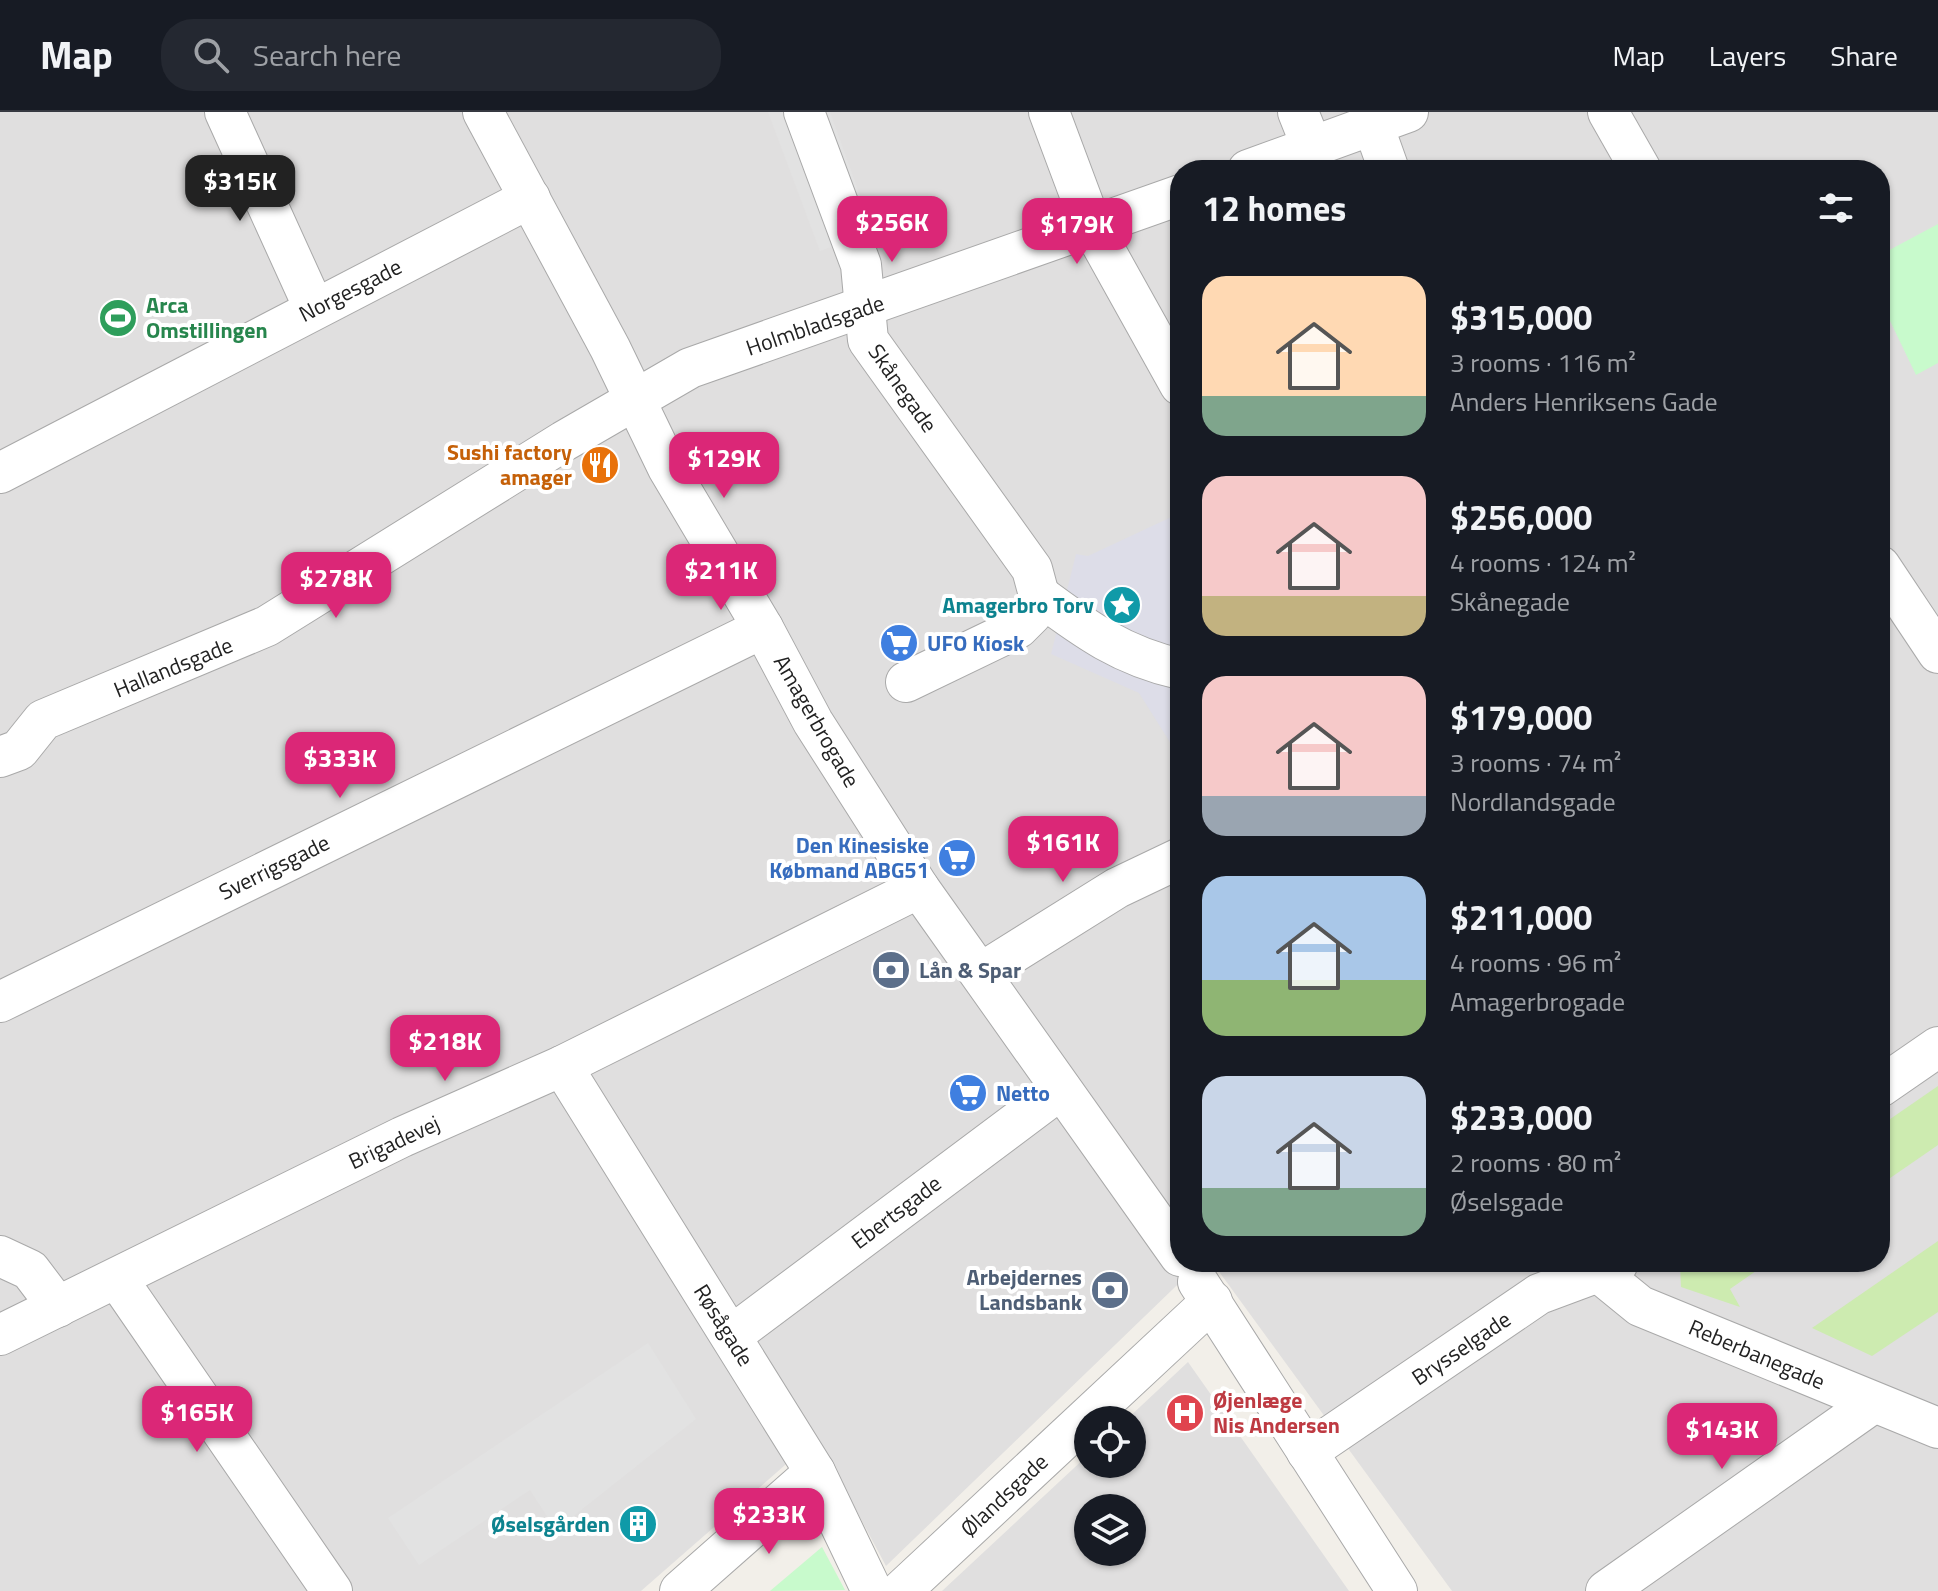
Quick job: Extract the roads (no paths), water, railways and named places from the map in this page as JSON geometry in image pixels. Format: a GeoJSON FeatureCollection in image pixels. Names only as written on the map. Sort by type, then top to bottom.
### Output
{"type":"FeatureCollection","features":[{"type":"Feature","properties":{"kind":"street"},"geometry":{"type":"LineString","coordinates":[[225,112],[314,308]]}},
{"type":"Feature","properties":{"kind":"street","name":"Amagerbrogade"},"geometry":{"type":"LineString","coordinates":[[483,112],[635,399],[668,468],[763,628],[813,722],[919,888],[1061,1089],[1166,1207]]}},
{"type":"Feature","properties":{"kind":"street","name":"Skånegade"},"geometry":{"type":"LineString","coordinates":[[804,112],[861,265],[868,340],[1032,569],[1039,595]]}},
{"type":"Feature","properties":{"kind":"street"},"geometry":{"type":"LineString","coordinates":[[1049,112],[1092,227],[1170,367]]}},
{"type":"Feature","properties":{"kind":"street"},"geometry":{"type":"LineString","coordinates":[[1608,112],[1635,160]]}},
{"type":"Feature","properties":{"kind":"street"},"geometry":{"type":"LineString","coordinates":[[1262,160],[1305,130],[1390,118],[1389,160]]}},
{"type":"Feature","properties":{"kind":"street","name":"Norgesgade"},"geometry":{"type":"LineString","coordinates":[[0,473],[530,198]]}},
{"type":"Feature","properties":{"kind":"street","name":"Holmbladsgade"},"geometry":{"type":"LineString","coordinates":[[635,399],[690,368],[1170,199]]}},
{"type":"Feature","properties":{"kind":"street","name":"Hallandsgade"},"geometry":{"type":"LineString","coordinates":[[0,757],[19,750],[43,720],[267,626],[635,399]]}},
{"type":"Feature","properties":{"kind":"street"},"geometry":{"type":"LineString","coordinates":[[1890,581],[1938,653]]}},
{"type":"Feature","properties":{"kind":"street"},"geometry":{"type":"LineString","coordinates":[[906,682],[1018,628],[1032,614],[1039,595],[1103,642],[1170,667]]}},
{"type":"Feature","properties":{"kind":"street","name":"Sverrigsgade"},"geometry":{"type":"LineString","coordinates":[[0,1002],[763,628]]}},
{"type":"Feature","properties":{"kind":"street"},"geometry":{"type":"LineString","coordinates":[[981,973],[1117,888],[1170,863]]}},
{"type":"Feature","properties":{"kind":"street","name":"Brigadevej"},"geometry":{"type":"LineString","coordinates":[[0,1335],[118,1280],[402,1137],[562,1066],[919,888]]}},
{"type":"Feature","properties":{"kind":"street"},"geometry":{"type":"LineString","coordinates":[[1890,1080],[1938,1047]]}},
{"type":"Feature","properties":{"kind":"street","name":"Røsågade"},"geometry":{"type":"LineString","coordinates":[[562,1066],[815,1472],[872,1591]]}},
{"type":"Feature","properties":{"kind":"street","name":"Ebertsgade"},"geometry":{"type":"LineString","coordinates":[[731,1336],[1061,1089]]}},
{"type":"Feature","properties":{"kind":"street"},"geometry":{"type":"LineString","coordinates":[[0,1256],[30,1270],[58,1307]]}},
{"type":"Feature","properties":{"kind":"street"},"geometry":{"type":"LineString","coordinates":[[1191,1272],[1397,1591]]}},
{"type":"Feature","properties":{"kind":"street","name":"Brysselgade"},"geometry":{"type":"LineString","coordinates":[[1307,1452],[1539,1294],[1587,1272]]}},
{"type":"Feature","properties":{"kind":"street","name":"Reberbanegade"},"geometry":{"type":"LineString","coordinates":[[1608,1272],[1640,1306],[1938,1428]]}},
{"type":"Feature","properties":{"kind":"street"},"geometry":{"type":"LineString","coordinates":[[118,1280],[332,1591]]}},
{"type":"Feature","properties":{"kind":"street","name":"Ølandsgade"},"geometry":{"type":"LineString","coordinates":[[901,1591],[1212,1301]]}},
{"type":"Feature","properties":{"kind":"street"},"geometry":{"type":"LineString","coordinates":[[1606,1591],[1873,1403]]}},
{"type":"Feature","properties":{"kind":"street"},"geometry":{"type":"LineString","coordinates":[[680,1591],[815,1472]]}},
{"type":"Feature","properties":{"kind":"place","name":"Arca Omstillingen"},"geometry":{"type":"Point","coordinates":[118,318]}},
{"type":"Feature","properties":{"kind":"place","name":"Sushi factory amager"},"geometry":{"type":"Point","coordinates":[600,465]}},
{"type":"Feature","properties":{"kind":"place","name":"Amagerbro Torv"},"geometry":{"type":"Point","coordinates":[1122,605]}},
{"type":"Feature","properties":{"kind":"place","name":"UFO Kiosk"},"geometry":{"type":"Point","coordinates":[899,643]}},
{"type":"Feature","properties":{"kind":"place","name":"Den Kinesiske Købmand ABG51"},"geometry":{"type":"Point","coordinates":[957,858]}},
{"type":"Feature","properties":{"kind":"place","name":"Lån & Spar"},"geometry":{"type":"Point","coordinates":[891,970]}},
{"type":"Feature","properties":{"kind":"place","name":"Netto"},"geometry":{"type":"Point","coordinates":[968,1093]}},
{"type":"Feature","properties":{"kind":"place","name":"Arbejdernes Landsbank"},"geometry":{"type":"Point","coordinates":[1110,1290]}},
{"type":"Feature","properties":{"kind":"place","name":"Øjenlæge Nis Andersen"},"geometry":{"type":"Point","coordinates":[1185,1413]}},
{"type":"Feature","properties":{"kind":"place","name":"Øselsgården"},"geometry":{"type":"Point","coordinates":[638,1524]}}]}
